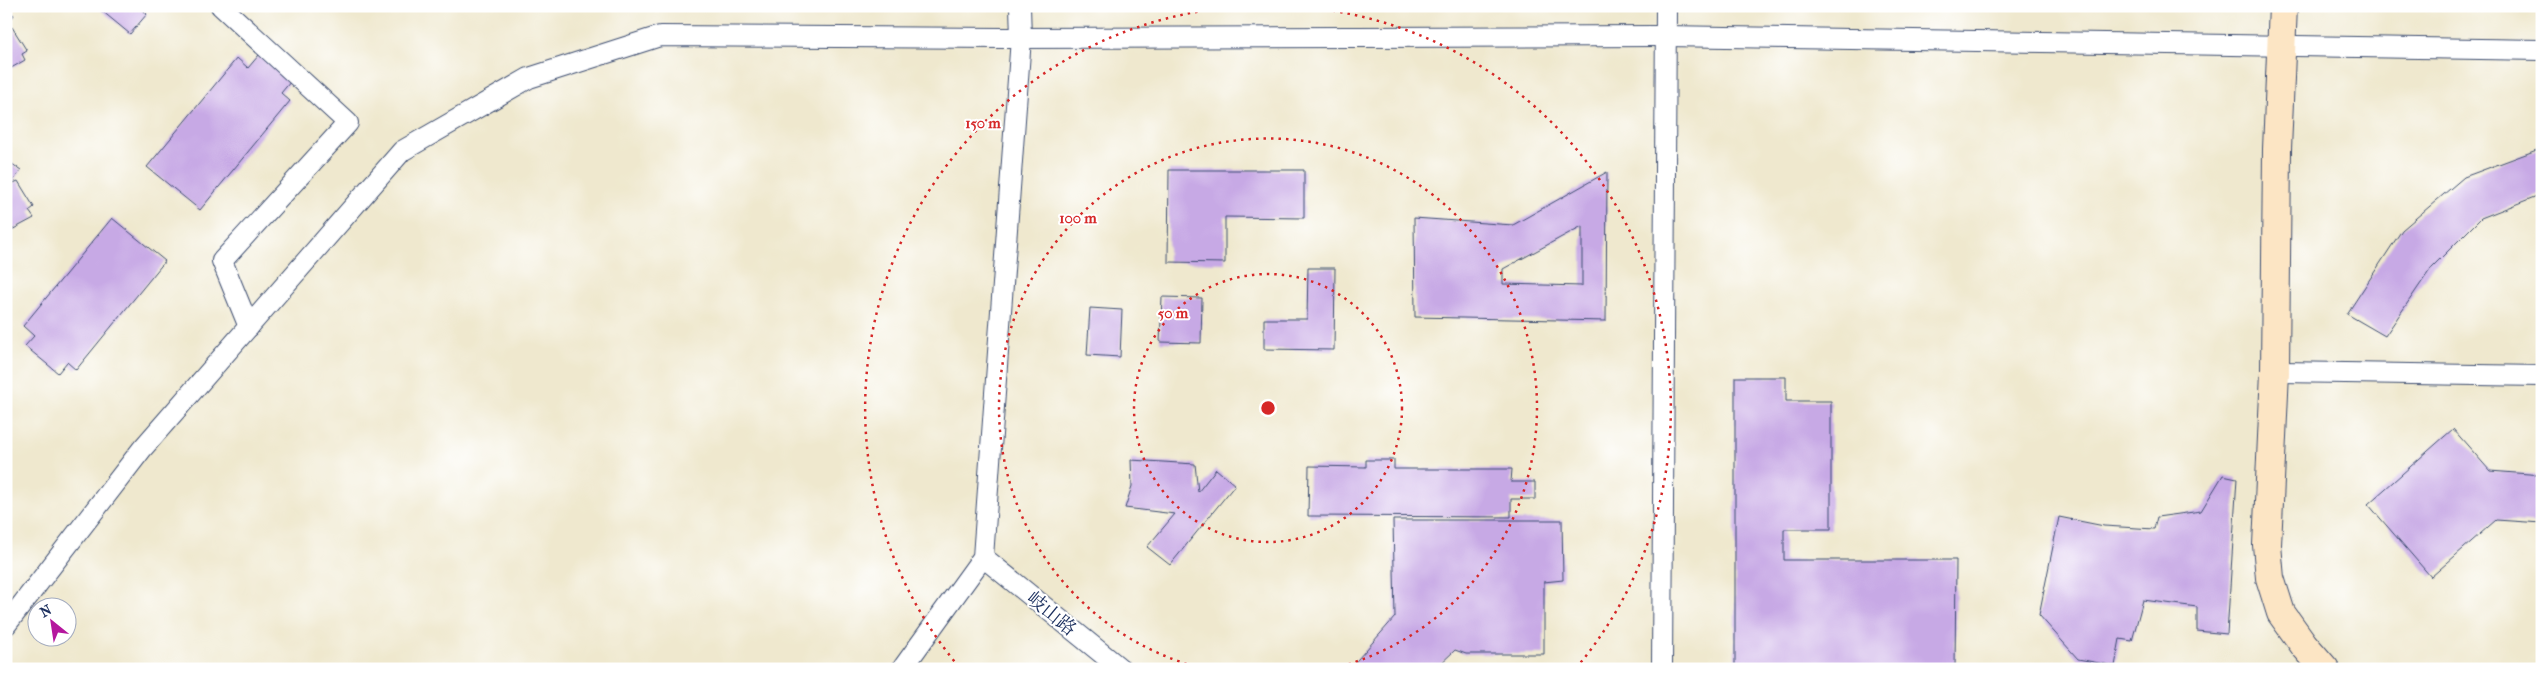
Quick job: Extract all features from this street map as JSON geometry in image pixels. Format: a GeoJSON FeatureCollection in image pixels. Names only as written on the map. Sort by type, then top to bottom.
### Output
{"type":"FeatureCollection","features":[{"type":"Feature","properties":{"kind":"main road"},"geometry":{"type":"LineString","coordinates":[[2283,6],[2277,149],[2275,372],[2267,545],[2270,578],[2281,613],[2304,645],[2325,669]]}},
{"type":"Feature","properties":{"kind":"street"},"geometry":{"type":"LineString","coordinates":[[221,6],[348,123],[222,261],[249,327]]}},
{"type":"Feature","properties":{"kind":"street"},"geometry":{"type":"LineString","coordinates":[[902,669],[983,557],[1021,38],[1020,6]]}},
{"type":"Feature","properties":{"kind":"street"},"geometry":{"type":"LineString","coordinates":[[1662,669],[1666,6]]}},
{"type":"Feature","properties":{"kind":"street"},"geometry":{"type":"LineString","coordinates":[[6,625],[142,449],[402,151],[529,78],[660,36],[1021,38],[1666,36],[2542,50]]}},
{"type":"Feature","properties":{"kind":"street"},"geometry":{"type":"LineString","coordinates":[[2275,372],[2542,376]]}},
{"type":"Feature","properties":{"kind":"street","name":"岐山路"},"geometry":{"type":"LineString","coordinates":[[983,557],[1121,669]]}},
{"type":"Feature","properties":{"kind":"building"},"geometry":{"type":"Polygon","coordinates":[[[96,6],[138,6],[147,14],[130,34],[96,6]]]}},
{"type":"Feature","properties":{"kind":"building"},"geometry":{"type":"Polygon","coordinates":[[[6,8],[14,15],[6,26],[6,8]]]}},
{"type":"Feature","properties":{"kind":"building"},"geometry":{"type":"Polygon","coordinates":[[[12,27],[27,51],[22,54],[25,60],[6,71],[6,30],[12,27]]]}},
{"type":"Feature","properties":{"kind":"building"},"geometry":{"type":"Polygon","coordinates":[[[259,55],[291,81],[281,93],[290,101],[200,210],[147,167],[237,58],[248,68],[259,55]]]}},
{"type":"Feature","properties":{"kind":"building"},"geometry":{"type":"Polygon","coordinates":[[[2542,148],[2542,194],[2481,218],[2432,267],[2385,336],[2347,314],[2402,230],[2464,177],[2542,148]]]}},
{"type":"Feature","properties":{"kind":"building"},"geometry":{"type":"Polygon","coordinates":[[[6,160],[21,170],[11,184],[18,181],[34,207],[29,211],[34,218],[6,233],[6,160]]]}},
{"type":"Feature","properties":{"kind":"building"},"geometry":{"type":"Polygon","coordinates":[[[1169,170],[1304,170],[1304,218],[1225,217],[1225,263],[1168,262],[1169,170]]]}},
{"type":"Feature","properties":{"kind":"building"},"geometry":{"type":"Polygon","coordinates":[[[1607,172],[1606,321],[1415,317],[1414,218],[1513,225],[1607,172]],[[1582,226],[1503,269],[1503,284],[1582,286],[1582,226]]]}},
{"type":"Feature","properties":{"kind":"building"},"geometry":{"type":"Polygon","coordinates":[[[112,218],[165,261],[76,370],[67,362],[58,373],[25,346],[34,336],[23,326],[112,218]]]}},
{"type":"Feature","properties":{"kind":"building"},"geometry":{"type":"Polygon","coordinates":[[[1308,268],[1335,268],[1334,350],[1264,349],[1264,319],[1307,319],[1308,268]]]}},
{"type":"Feature","properties":{"kind":"building"},"geometry":{"type":"Polygon","coordinates":[[[1162,297],[1202,298],[1201,343],[1160,342],[1162,297]]]}},
{"type":"Feature","properties":{"kind":"building"},"geometry":{"type":"Polygon","coordinates":[[[1090,308],[1122,310],[1120,357],[1087,355],[1090,308]]]}},
{"type":"Feature","properties":{"kind":"building"},"geometry":{"type":"Polygon","coordinates":[[[1735,377],[1786,377],[1786,401],[1831,401],[1831,529],[1784,529],[1784,560],[1956,560],[1955,669],[1735,669],[1735,377]]]}},
{"type":"Feature","properties":{"kind":"building"},"geometry":{"type":"Polygon","coordinates":[[[2453,429],[2490,471],[2542,475],[2542,523],[2496,520],[2431,577],[2368,504],[2453,429]]]}},
{"type":"Feature","properties":{"kind":"building"},"geometry":{"type":"Polygon","coordinates":[[[1131,460],[1195,464],[1198,492],[1216,469],[1235,485],[1170,565],[1147,547],[1175,514],[1125,508],[1132,486],[1131,460]]]}},
{"type":"Feature","properties":{"kind":"building"},"geometry":{"type":"Polygon","coordinates":[[[1366,460],[1394,460],[1394,469],[1512,469],[1511,482],[1535,482],[1535,499],[1511,499],[1511,517],[1308,516],[1309,466],[1366,467],[1366,460]]]}},
{"type":"Feature","properties":{"kind":"building"},"geometry":{"type":"Polygon","coordinates":[[[2223,475],[2237,478],[2227,634],[2197,631],[2197,607],[2143,600],[2132,641],[2120,639],[2115,666],[2078,659],[2039,615],[2059,517],[2104,526],[2154,529],[2157,517],[2201,511],[2223,475]]]}},
{"type":"Feature","properties":{"kind":"building"},"geometry":{"type":"Polygon","coordinates":[[[1393,520],[1562,520],[1563,580],[1544,582],[1544,654],[1466,654],[1455,650],[1435,669],[1354,669],[1351,667],[1395,617],[1393,520]]]}}]}
